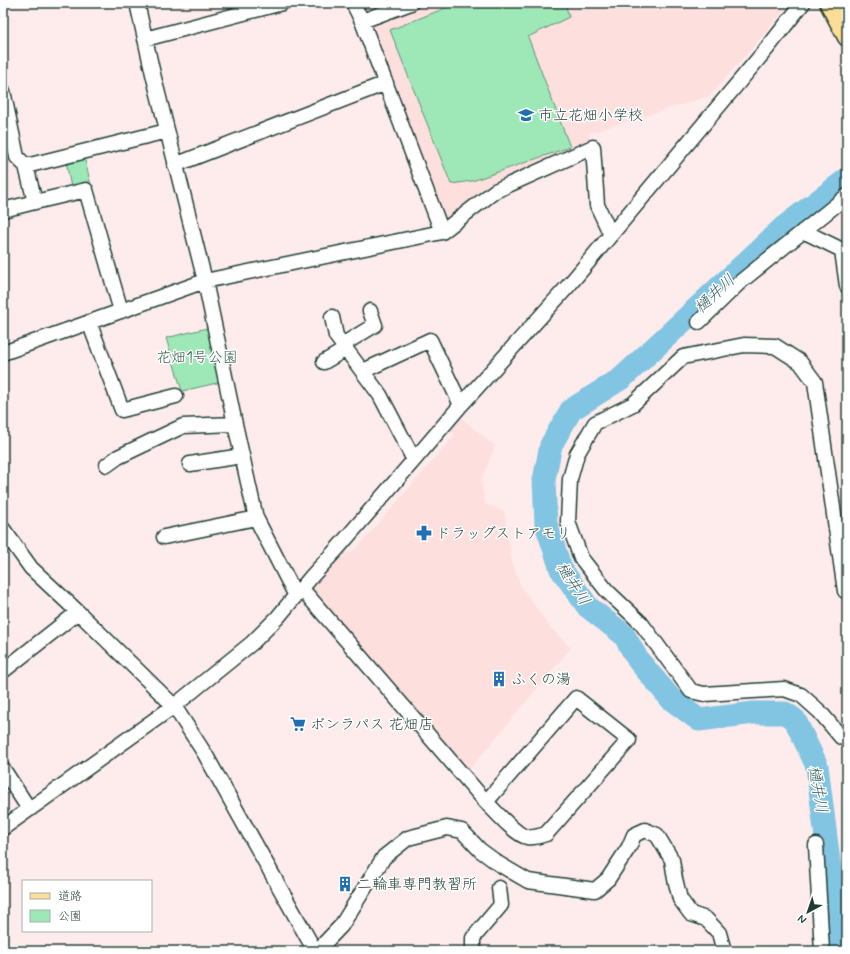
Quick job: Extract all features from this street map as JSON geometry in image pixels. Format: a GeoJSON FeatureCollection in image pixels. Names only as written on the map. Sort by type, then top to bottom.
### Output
{"type":"FeatureCollection","features":[{"type":"Feature","properties":{"kind":"main road"},"geometry":{"type":"LineString","coordinates":[[829,3],[847,37]]}},
{"type":"Feature","properties":{"kind":"street"},"geometry":{"type":"LineString","coordinates":[[137,3],[167,131],[205,281],[256,518],[299,592],[486,802],[518,833],[526,837],[536,837],[546,834],[629,740],[576,698],[486,802]]}},
{"type":"Feature","properties":{"kind":"street"},"geometry":{"type":"LineString","coordinates":[[145,39],[282,3]]}},
{"type":"Feature","properties":{"kind":"street"},"geometry":{"type":"LineString","coordinates":[[353,3],[362,21],[442,232]]}},
{"type":"Feature","properties":{"kind":"street"},"geometry":{"type":"LineString","coordinates":[[362,21],[411,3]]}},
{"type":"Feature","properties":{"kind":"street"},"geometry":{"type":"LineString","coordinates":[[3,828],[174,706],[252,643],[299,592],[460,405],[569,285],[769,46],[803,3]]}},
{"type":"Feature","properties":{"kind":"street"},"geometry":{"type":"LineString","coordinates":[[176,165],[386,84]]}},
{"type":"Feature","properties":{"kind":"street"},"geometry":{"type":"LineString","coordinates":[[3,91],[17,157],[26,166],[35,202]]}},
{"type":"Feature","properties":{"kind":"street"},"geometry":{"type":"LineString","coordinates":[[26,166],[167,131]]}},
{"type":"Feature","properties":{"kind":"street"},"geometry":{"type":"LineString","coordinates":[[3,353],[205,281],[442,232],[496,191],[593,147],[597,206],[611,235]]}},
{"type":"Feature","properties":{"kind":"street"},"geometry":{"type":"LineString","coordinates":[[3,210],[86,190],[120,311]]}},
{"type":"Feature","properties":{"kind":"street"},"geometry":{"type":"LineString","coordinates":[[699,322],[739,283],[847,196]]}},
{"type":"Feature","properties":{"kind":"street"},"geometry":{"type":"LineString","coordinates":[[803,231],[844,251],[847,286]]}},
{"type":"Feature","properties":{"kind":"street"},"geometry":{"type":"LineString","coordinates":[[324,362],[375,325],[370,311]]}},
{"type":"Feature","properties":{"kind":"street"},"geometry":{"type":"LineString","coordinates":[[332,317],[336,336],[380,395],[414,460]]}},
{"type":"Feature","properties":{"kind":"street"},"geometry":{"type":"LineString","coordinates":[[89,322],[122,410],[176,396]]}},
{"type":"Feature","properties":{"kind":"street"},"geometry":{"type":"LineString","coordinates":[[362,371],[430,340],[460,405]]}},
{"type":"Feature","properties":{"kind":"street"},"geometry":{"type":"LineString","coordinates":[[846,593],[815,382],[800,362],[775,346],[744,345],[683,357],[633,404],[595,423],[577,454],[570,479],[568,522],[581,558],[607,591],[641,623],[691,691],[704,694],[784,689],[801,695],[820,712],[841,737],[847,740]]}},
{"type":"Feature","properties":{"kind":"street"},"geometry":{"type":"LineString","coordinates":[[107,465],[118,457],[183,426],[235,424]]}},
{"type":"Feature","properties":{"kind":"street"},"geometry":{"type":"LineString","coordinates":[[190,464],[242,456]]}},
{"type":"Feature","properties":{"kind":"street"},"geometry":{"type":"LineString","coordinates":[[164,537],[256,518]]}},
{"type":"Feature","properties":{"kind":"street"},"geometry":{"type":"LineString","coordinates":[[3,529],[31,568],[174,706],[205,754],[316,951],[341,926],[384,857],[408,838],[447,828],[462,831],[480,850],[499,864],[528,881],[595,890],[608,879],[629,847],[634,835],[645,830],[656,835],[672,860],[680,899],[691,914],[706,920],[719,933],[724,951]]}},
{"type":"Feature","properties":{"kind":"street"},"geometry":{"type":"LineString","coordinates":[[3,671],[78,612]]}},
{"type":"Feature","properties":{"kind":"street"},"geometry":{"type":"LineString","coordinates":[[3,769],[29,809]]}},
{"type":"Feature","properties":{"kind":"street"},"geometry":{"type":"LineString","coordinates":[[816,845],[822,951]]}},
{"type":"Feature","properties":{"kind":"street"},"geometry":{"type":"LineString","coordinates":[[473,951],[473,938],[502,905],[499,888]]}},
{"type":"Feature","properties":{"kind":"shaded area","name":"市立花畑小学校"},"geometry":{"type":"Polygon","coordinates":[[[425,3],[791,3],[710,96],[589,133],[590,142],[444,224],[368,24],[425,3]]]}},
{"type":"Feature","properties":{"kind":"shaded area"},"geometry":{"type":"Polygon","coordinates":[[[459,416],[495,446],[481,481],[485,504],[504,511],[512,562],[521,586],[549,626],[571,648],[469,770],[308,590],[328,566],[358,547],[455,435],[449,429],[459,416]]]}},
{"type":"Feature","properties":{"kind":"green space"},"geometry":{"type":"Polygon","coordinates":[[[458,3],[565,3],[569,17],[528,37],[570,147],[472,181],[451,184],[390,30],[458,3]]]}},
{"type":"Feature","properties":{"kind":"green space"},"geometry":{"type":"Polygon","coordinates":[[[83,152],[92,189],[72,193],[65,156],[83,152]]]}},
{"type":"Feature","properties":{"kind":"green space","name":"花畑1号公園"},"geometry":{"type":"Polygon","coordinates":[[[215,326],[226,381],[182,391],[166,338],[215,326]]]}},
{"type":"Feature","properties":{"kind":"waterway","name":"樋井川"},"geometry":{"type":"LineString","coordinates":[[837,951],[838,933],[817,766],[795,720],[785,713],[754,713],[699,720],[671,699],[638,660],[624,635],[588,607],[561,569],[546,524],[544,480],[551,445],[571,410],[622,378],[784,227],[847,179]]}},
{"type":"Feature","properties":{"kind":"place","name":"市立花畑小学校"},"geometry":{"type":"Point","coordinates":[526,115]}},
{"type":"Feature","properties":{"kind":"place","name":"ドラッグストアモリ"},"geometry":{"type":"Point","coordinates":[424,533]}},
{"type":"Feature","properties":{"kind":"place","name":"ふくの湯"},"geometry":{"type":"Point","coordinates":[499,679]}},
{"type":"Feature","properties":{"kind":"place","name":"ボンラパス 花畑店"},"geometry":{"type":"Point","coordinates":[298,724]}},
{"type":"Feature","properties":{"kind":"place","name":"二輪車専門教習所"},"geometry":{"type":"Point","coordinates":[345,884]}}]}
